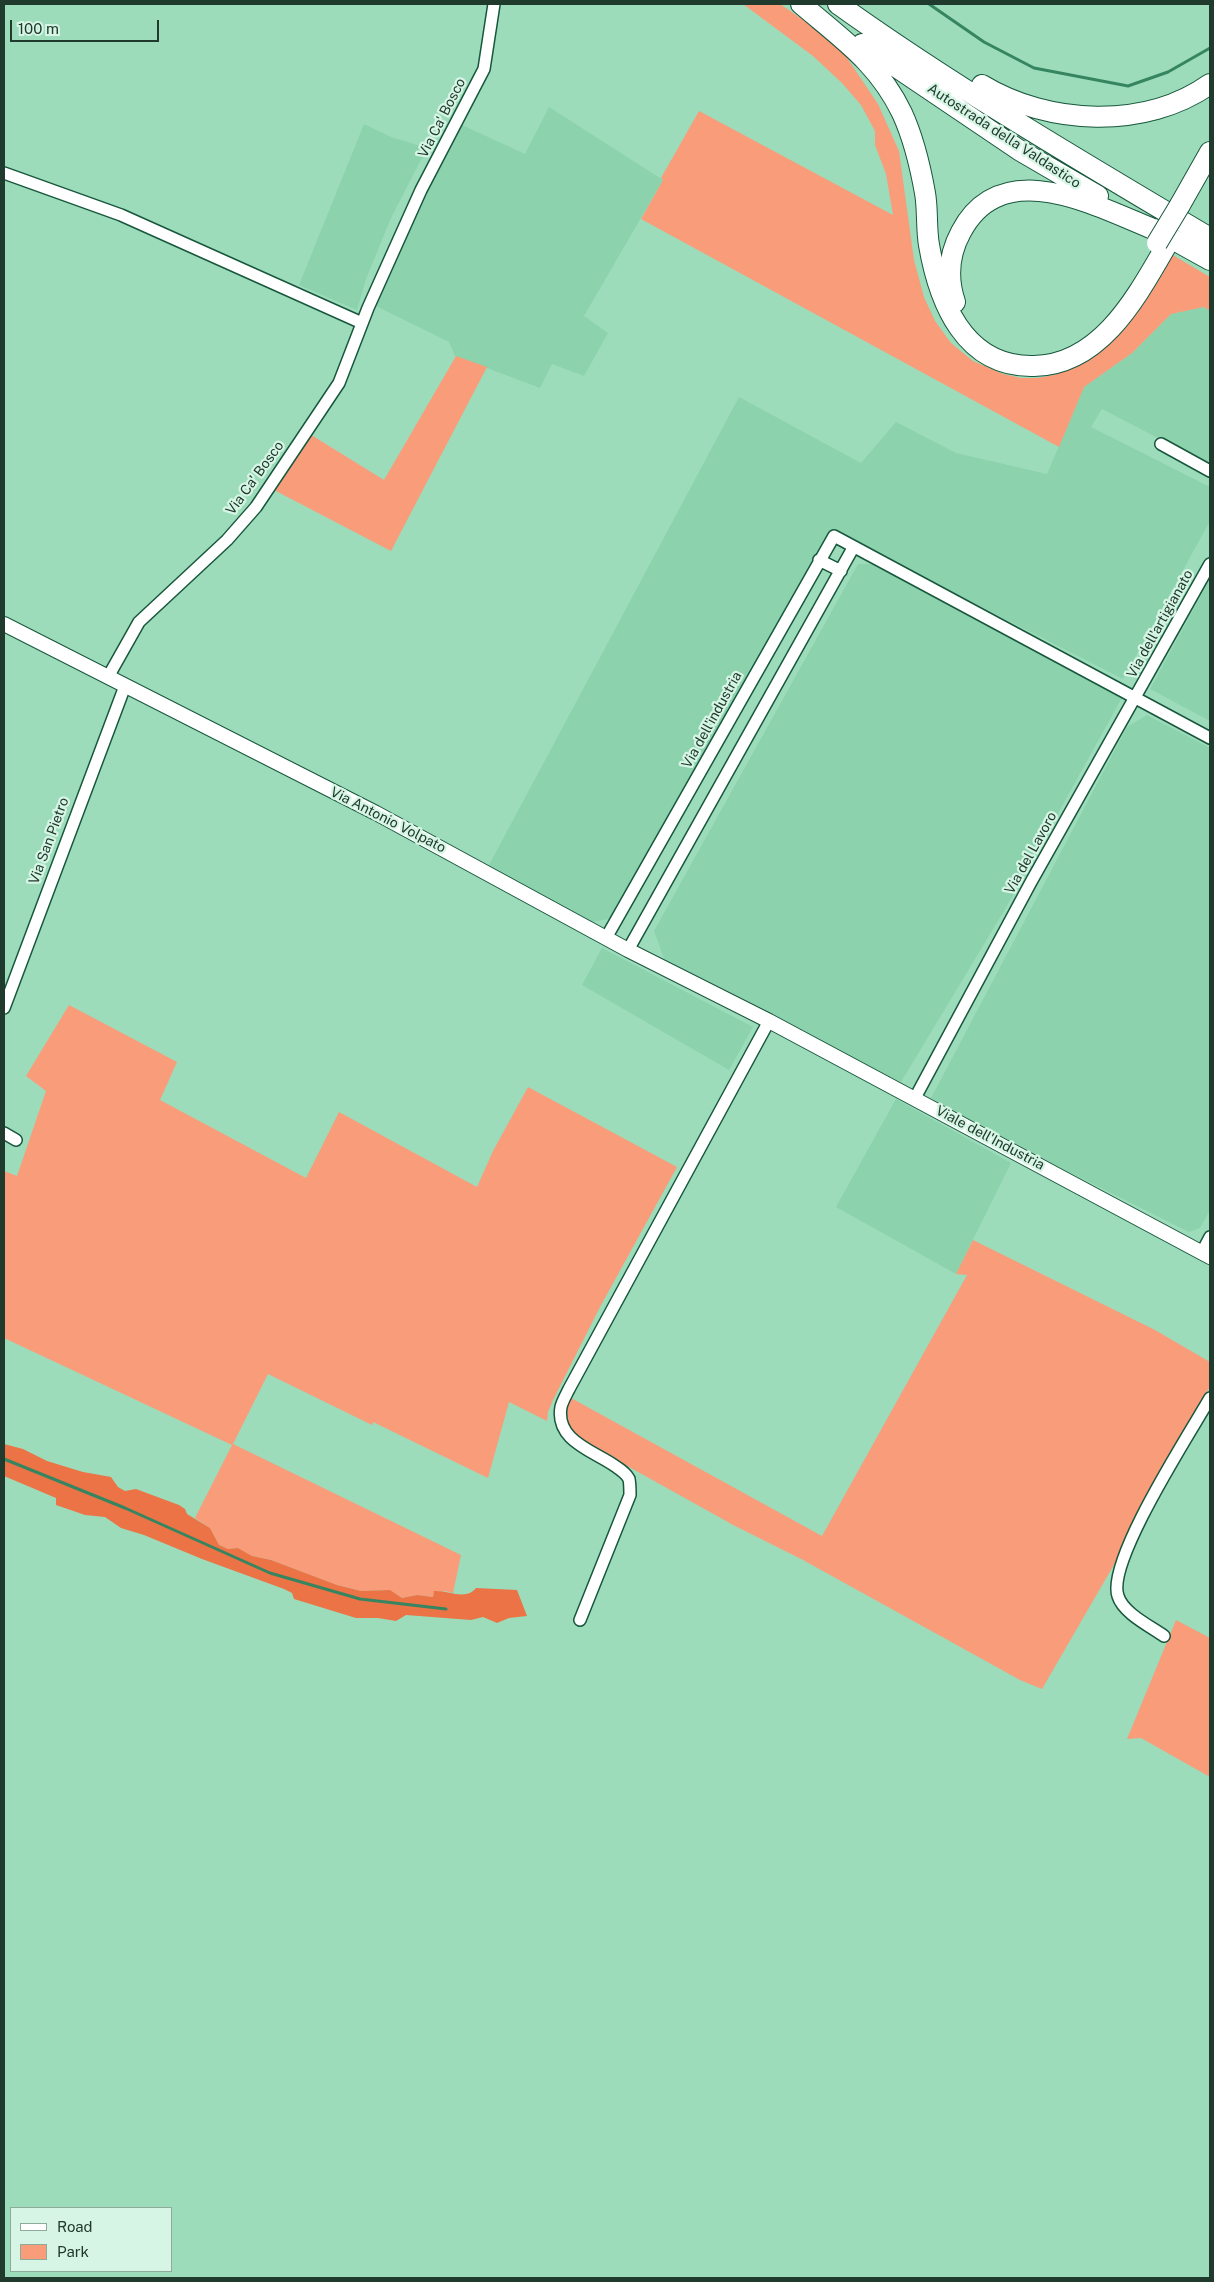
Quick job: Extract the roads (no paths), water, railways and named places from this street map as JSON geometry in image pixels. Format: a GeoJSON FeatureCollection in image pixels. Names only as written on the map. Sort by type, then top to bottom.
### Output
{"type":"FeatureCollection","features":[{"type":"Feature","properties":{"kind":"highway"},"geometry":{"type":"LineString","coordinates":[[802,4],[864,57],[884,81],[898,106],[918,154],[926,195],[928,244],[943,301],[968,340],[985,354],[1010,363],[1035,366],[1063,361],[1083,351],[1103,336],[1122,317],[1159,240]]}},
{"type":"Feature","properties":{"kind":"highway","name":"Autostrada della Valdastico"},"geometry":{"type":"LineString","coordinates":[[802,4],[1019,150],[1159,240],[1210,260]]}},
{"type":"Feature","properties":{"kind":"highway","name":"Autostrada della Valdastico"},"geometry":{"type":"LineString","coordinates":[[838,4],[956,83],[1210,238]]}},
{"type":"Feature","properties":{"kind":"highway"},"geometry":{"type":"LineString","coordinates":[[846,4],[996,94],[1059,113],[1100,117],[1130,114],[1183,99],[1210,84]]}},
{"type":"Feature","properties":{"kind":"highway"},"geometry":{"type":"LineString","coordinates":[[1184,208],[1210,152]]}},
{"type":"Feature","properties":{"kind":"highway"},"geometry":{"type":"LineString","coordinates":[[1159,240],[1089,202],[1056,192],[1035,190],[1014,192],[984,205],[962,229],[952,252],[951,288],[960,313],[968,326],[985,343],[1010,354],[1022,356],[1049,356],[1062,352],[1084,341],[1104,324],[1127,295],[1159,240],[1210,172]]}},
{"type":"Feature","properties":{"kind":"street","name":"Via Ca' Bosco"},"geometry":{"type":"LineString","coordinates":[[108,677],[139,622],[227,540],[256,507],[339,383],[362,323],[421,190],[484,69],[494,4]]}},
{"type":"Feature","properties":{"kind":"street"},"geometry":{"type":"LineString","coordinates":[[4,173],[121,215],[362,323]]}},
{"type":"Feature","properties":{"kind":"street"},"geometry":{"type":"LineString","coordinates":[[1161,444],[1210,471]]}},
{"type":"Feature","properties":{"kind":"street","name":"Via dell'industria"},"geometry":{"type":"LineString","coordinates":[[606,938],[834,536],[853,548],[1135,699]]}},
{"type":"Feature","properties":{"kind":"street"},"geometry":{"type":"LineString","coordinates":[[628,950],[853,548]]}},
{"type":"Feature","properties":{"kind":"street"},"geometry":{"type":"LineString","coordinates":[[819,560],[840,571]]}},
{"type":"Feature","properties":{"kind":"street","name":"Via dell'artigianato"},"geometry":{"type":"LineString","coordinates":[[1135,699],[1210,564]]}},
{"type":"Feature","properties":{"kind":"street","name":"Via Antonio Volpato"},"geometry":{"type":"LineString","coordinates":[[4,624],[376,813],[628,950],[769,1021]]}},
{"type":"Feature","properties":{"kind":"street","name":"Via San Pietro"},"geometry":{"type":"LineString","coordinates":[[4,1008],[124,686]]}},
{"type":"Feature","properties":{"kind":"street"},"geometry":{"type":"LineString","coordinates":[[1135,699],[1210,738]]}},
{"type":"Feature","properties":{"kind":"street","name":"Via del Lavoro"},"geometry":{"type":"LineString","coordinates":[[915,1098],[1031,882],[1135,699]]}},
{"type":"Feature","properties":{"kind":"street"},"geometry":{"type":"LineString","coordinates":[[580,1620],[630,1494],[630,1481],[619,1468],[575,1442],[567,1433],[562,1419],[561,1407],[568,1389],[769,1021]]}},
{"type":"Feature","properties":{"kind":"street","name":"Viale dell'Industria"},"geometry":{"type":"LineString","coordinates":[[769,1021],[1206,1254]]}},
{"type":"Feature","properties":{"kind":"street"},"geometry":{"type":"LineString","coordinates":[[1206,1254],[1210,1237]]}},
{"type":"Feature","properties":{"kind":"street"},"geometry":{"type":"LineString","coordinates":[[1164,1636],[1126,1609],[1118,1597],[1116,1580],[1129,1540],[1210,1398]]}},
{"type":"Feature","properties":{"kind":"waterway"},"geometry":{"type":"LineString","coordinates":[[929,4],[984,42],[1034,68],[1128,86],[1168,72],[1210,48]]}},
{"type":"Feature","properties":{"kind":"waterway"},"geometry":{"type":"LineString","coordinates":[[4,1459],[125,1508],[270,1573],[360,1599],[446,1609]]}}]}
